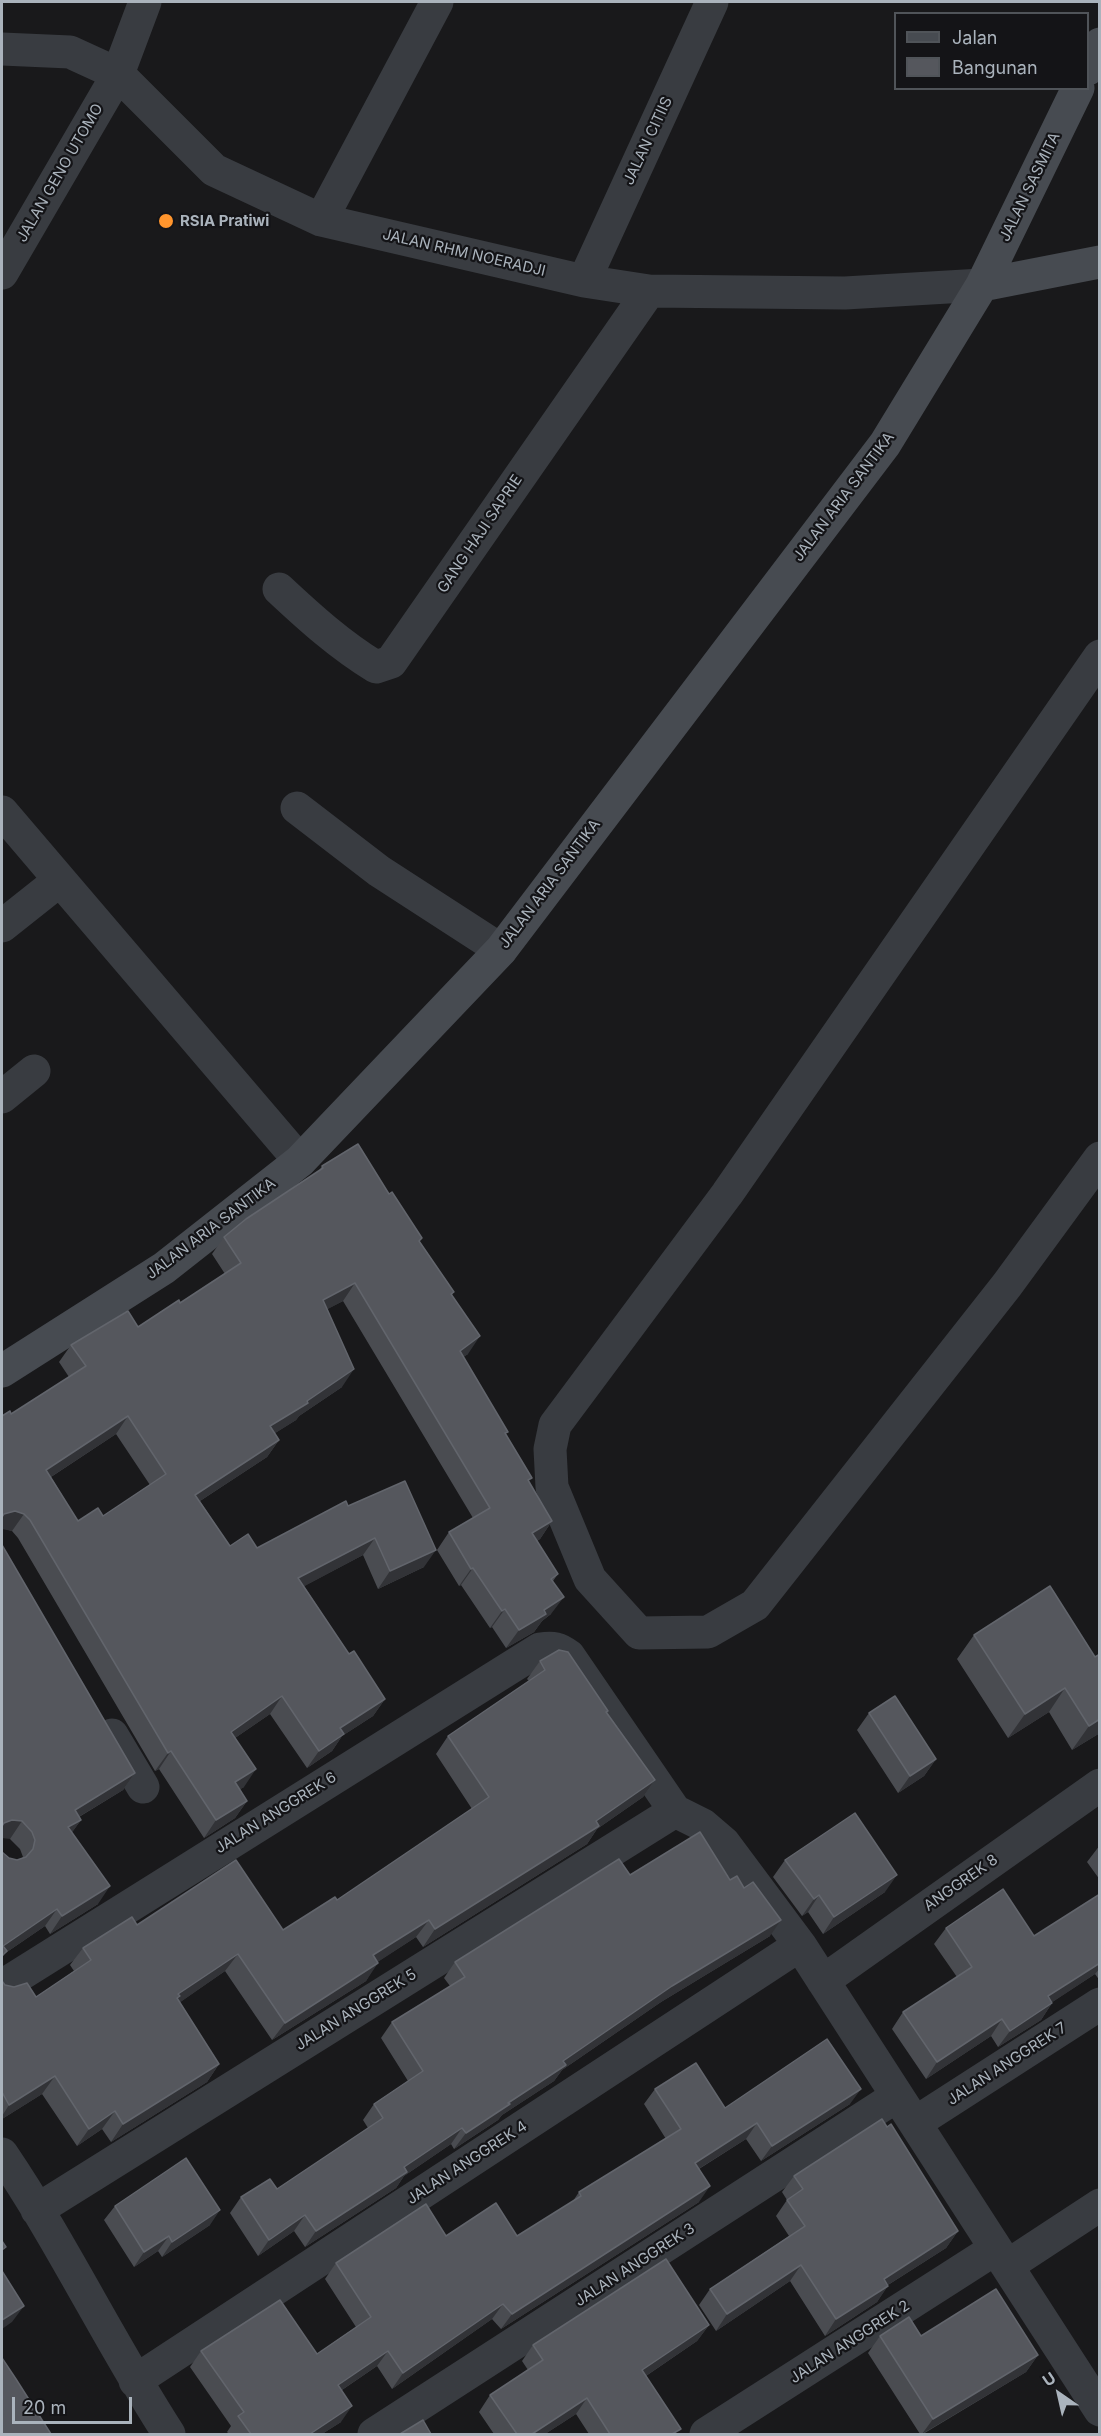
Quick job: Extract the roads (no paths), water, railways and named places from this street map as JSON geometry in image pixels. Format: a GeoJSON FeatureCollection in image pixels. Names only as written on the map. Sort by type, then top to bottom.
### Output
{"type":"FeatureCollection","features":[{"type":"Feature","properties":{"kind":"street"},"geometry":{"type":"LineString","coordinates":[[110,70],[121,2]]}},
{"type":"Feature","properties":{"kind":"street"},"geometry":{"type":"LineString","coordinates":[[110,70],[145,2]]}},
{"type":"Feature","properties":{"kind":"street"},"geometry":{"type":"LineString","coordinates":[[321,220],[437,2]]}},
{"type":"Feature","properties":{"kind":"street","name":"JALAN CITIIS"},"geometry":{"type":"LineString","coordinates":[[584,281],[712,2]]}},
{"type":"Feature","properties":{"kind":"street"},"geometry":{"type":"LineString","coordinates":[[1089,67],[1100,44]]}},
{"type":"Feature","properties":{"kind":"street","name":"JALAN RHM NOERADJI"},"geometry":{"type":"LineString","coordinates":[[2,49],[70,52],[110,70],[214,170],[321,220],[584,281],[648,291],[845,293],[982,285]]}},
{"type":"Feature","properties":{"kind":"street","name":"JALAN GENO UTOMO"},"geometry":{"type":"LineString","coordinates":[[2,273],[110,70]]}},
{"type":"Feature","properties":{"kind":"street","name":"JALAN SASMITA"},"geometry":{"type":"LineString","coordinates":[[982,285],[1077,90]]}},
{"type":"Feature","properties":{"kind":"street"},"geometry":{"type":"LineString","coordinates":[[982,285],[1100,262]]}},
{"type":"Feature","properties":{"kind":"street","name":"JALAN ARIA SANTIKA"},"geometry":{"type":"LineString","coordinates":[[2,1371],[164,1268],[300,1161],[501,950],[885,444],[982,285]]}},
{"type":"Feature","properties":{"kind":"street","name":"GANG HAJI SAPRIE"},"geometry":{"type":"LineString","coordinates":[[279,589],[315,623],[357,655],[376,667],[391,662],[648,291]]}},
{"type":"Feature","properties":{"kind":"street"},"geometry":{"type":"LineString","coordinates":[[1100,656],[727,1194],[555,1425],[550,1449],[552,1487],[590,1579],[639,1633],[708,1632],[755,1605],[1007,1286],[1100,1158]]}},
{"type":"Feature","properties":{"kind":"street"},"geometry":{"type":"LineString","coordinates":[[297,808],[380,871],[501,950]]}},
{"type":"Feature","properties":{"kind":"street"},"geometry":{"type":"LineString","coordinates":[[5,823],[60,880],[300,1161]]}},
{"type":"Feature","properties":{"kind":"street"},"geometry":{"type":"LineString","coordinates":[[2,926],[60,880]]}},
{"type":"Feature","properties":{"kind":"street"},"geometry":{"type":"LineString","coordinates":[[2,1097],[34,1071]]}},
{"type":"Feature","properties":{"kind":"street","name":"JALAN ANGGREK 6"},"geometry":{"type":"LineString","coordinates":[[2,1986],[540,1649],[554,1647],[569,1656],[675,1811]]}},
{"type":"Feature","properties":{"kind":"street"},"geometry":{"type":"LineString","coordinates":[[94,1706],[143,1787]]}},
{"type":"Feature","properties":{"kind":"street","name":"ANGGREK 8"},"geometry":{"type":"LineString","coordinates":[[823,1982],[1100,1785]]}},
{"type":"Feature","properties":{"kind":"street"},"geometry":{"type":"LineString","coordinates":[[675,1811],[703,1825],[724,1843],[800,1945],[1100,2410]]}},
{"type":"Feature","properties":{"kind":"street","name":"JALAN ANGGREK 5"},"geometry":{"type":"LineString","coordinates":[[37,2210],[675,1811]]}},
{"type":"Feature","properties":{"kind":"street","name":"JALAN ANGGREK 4"},"geometry":{"type":"LineString","coordinates":[[135,2381],[800,1945]]}},
{"type":"Feature","properties":{"kind":"street","name":"JALAN ANGGREK 7"},"geometry":{"type":"LineString","coordinates":[[915,2123],[1100,2004]]}},
{"type":"Feature","properties":{"kind":"street","name":"JALAN ANGGREK 3"},"geometry":{"type":"LineString","coordinates":[[374,2434],[897,2096]]}},
{"type":"Feature","properties":{"kind":"street"},"geometry":{"type":"LineString","coordinates":[[2,2154],[37,2210],[135,2381],[169,2434]]}},
{"type":"Feature","properties":{"kind":"street","name":"JALAN ANGGREK 2"},"geometry":{"type":"LineString","coordinates":[[706,2434],[1001,2258],[1100,2205]]}},
{"type":"Feature","properties":{"kind":"place","name":"RSIA Pratiwi"},"geometry":{"type":"Point","coordinates":[166,221]}}]}
